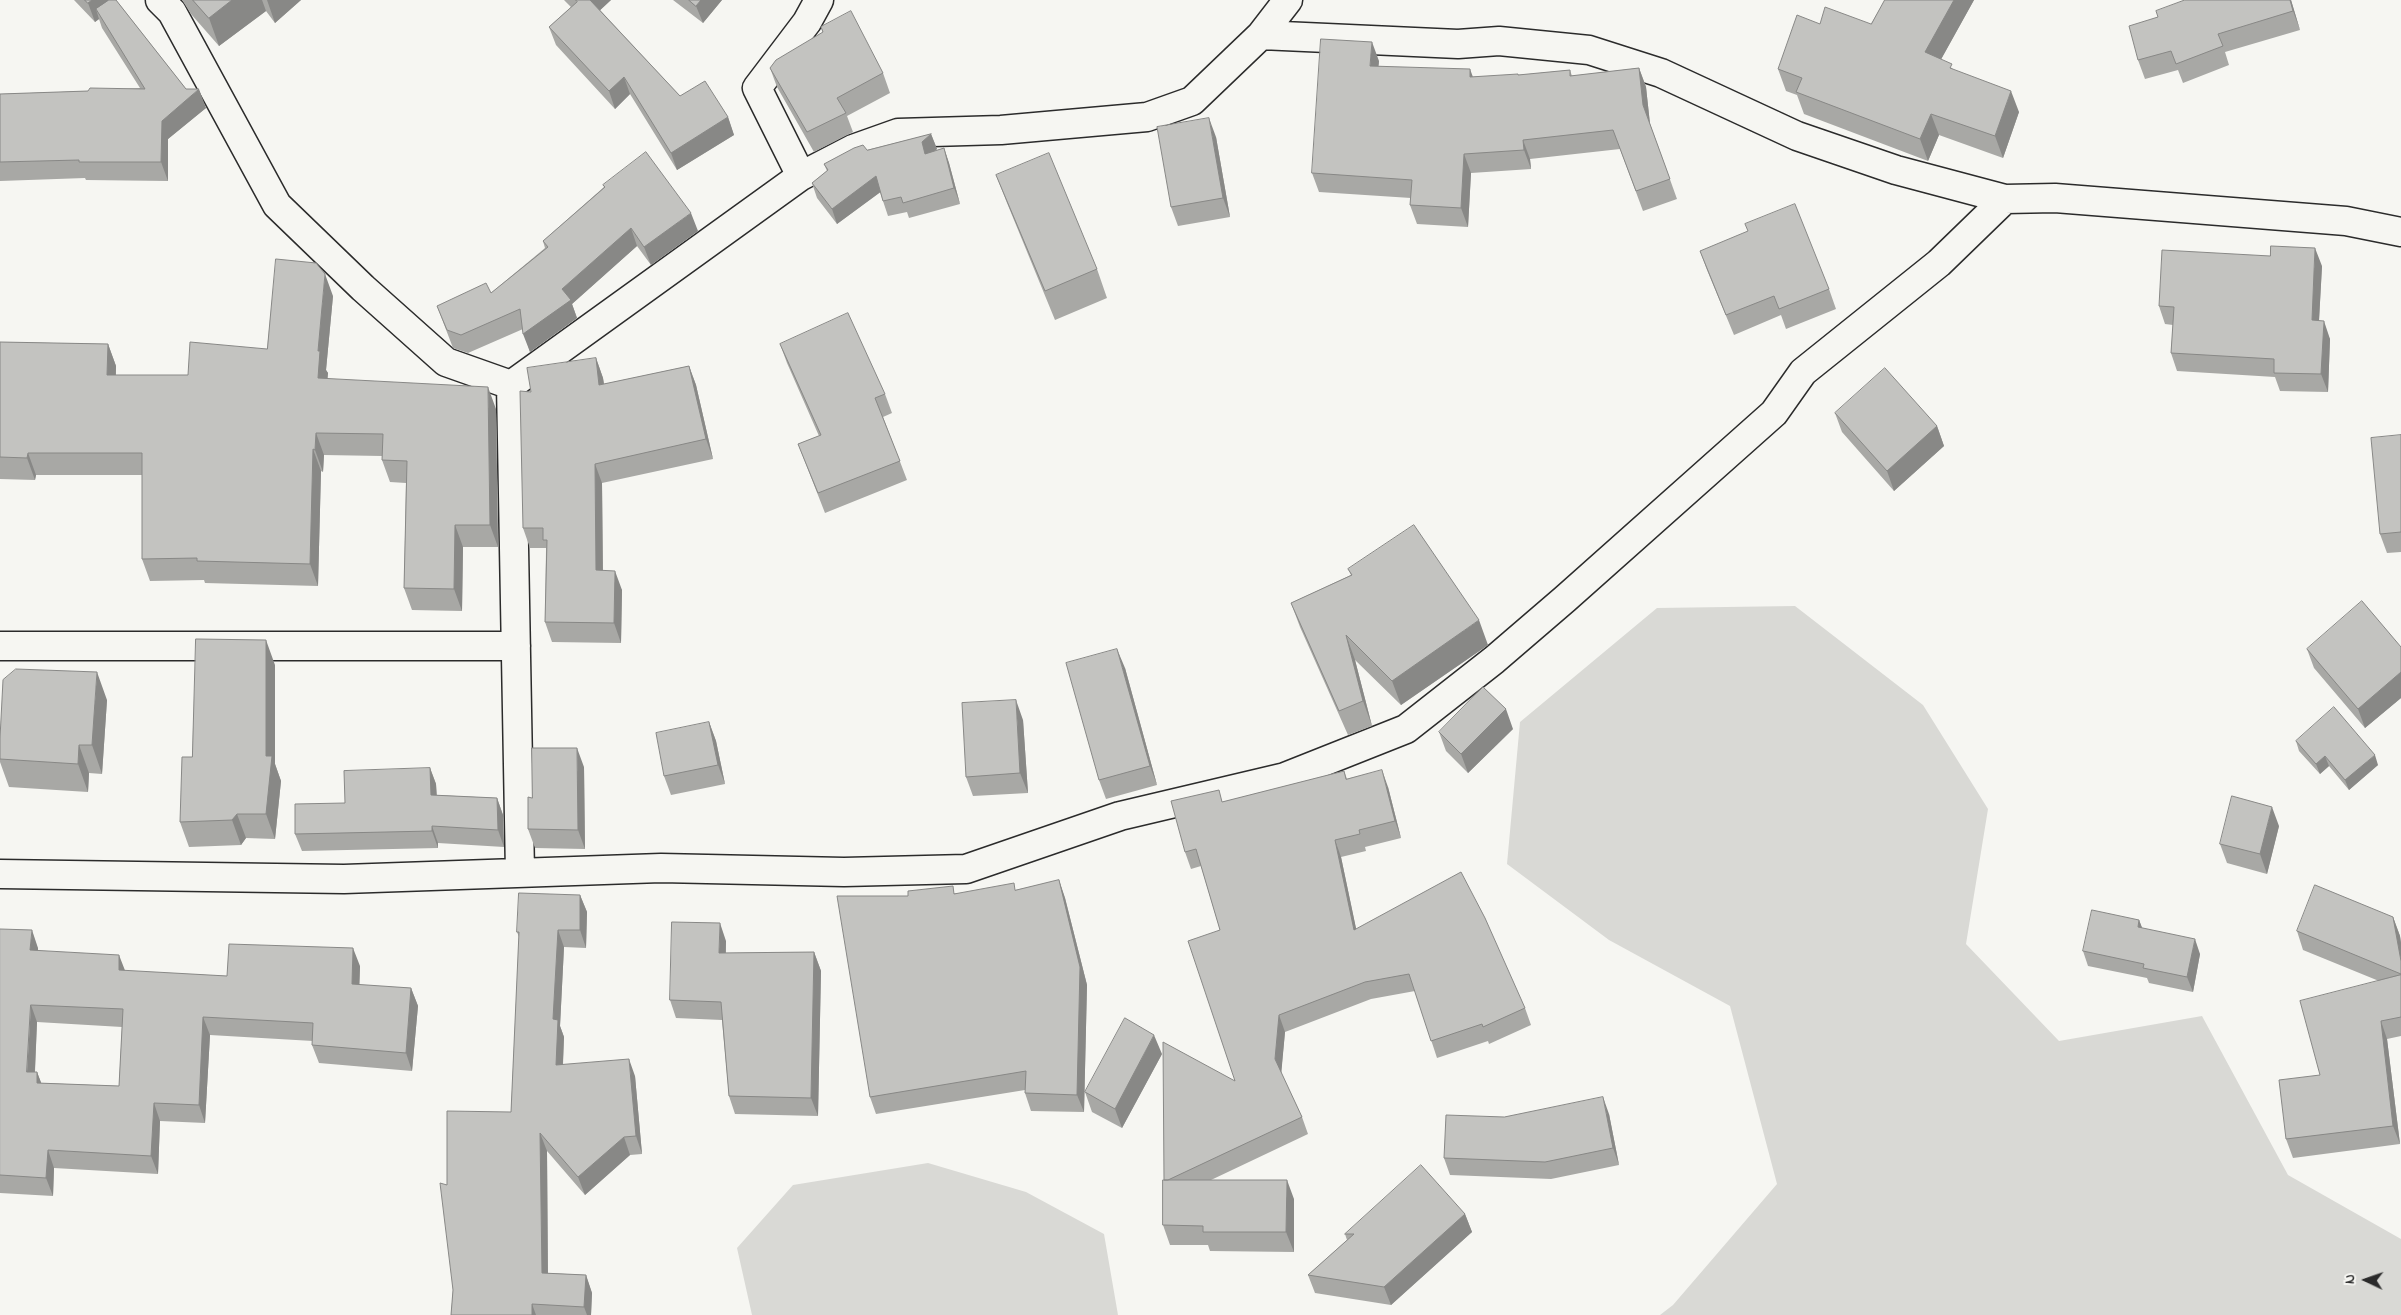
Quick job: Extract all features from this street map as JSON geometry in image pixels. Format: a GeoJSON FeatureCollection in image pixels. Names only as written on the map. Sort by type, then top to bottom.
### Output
{"type":"FeatureCollection","features":[{"type":"Feature","properties":{"kind":"street"},"geometry":{"type":"LineString","coordinates":[[160,0],[172,12],[277,205],[363,288],[446,362],[511,385]]}},
{"type":"Feature","properties":{"kind":"street"},"geometry":{"type":"LineString","coordinates":[[801,176],[757,88],[807,22],[819,0]]}},
{"type":"Feature","properties":{"kind":"street"},"geometry":{"type":"LineString","coordinates":[[511,385],[801,176],[853,149],[898,133],[1001,130],[1147,117],[1192,101],[1261,35],[1288,0]]}},
{"type":"Feature","properties":{"kind":"street"},"geometry":{"type":"LineString","coordinates":[[1261,35],[1458,44],[1499,41],[1589,50],[1661,73],[1797,136],[1896,170],[2005,199],[2055,198],[2346,221],[2401,232]]}},
{"type":"Feature","properties":{"kind":"street"},"geometry":{"type":"LineString","coordinates":[[0,874],[344,879],[661,868],[844,872],[966,869],[1120,816],[1285,777],[1406,729],[1494,660],[1774,413],[1803,372],[1939,263],[2005,199]]}},
{"type":"Feature","properties":{"kind":"street"},"geometry":{"type":"LineString","coordinates":[[511,385],[520,873]]}},
{"type":"Feature","properties":{"kind":"street"},"geometry":{"type":"LineString","coordinates":[[0,646],[516,646]]}},
{"type":"Feature","properties":{"kind":"shaded area"},"geometry":{"type":"Polygon","coordinates":[[[1795,606],[1923,705],[1988,809],[1966,944],[2059,1041],[2202,1016],[2288,1175],[2401,1239],[2401,1315],[1660,1315],[1673,1305],[1777,1184],[1730,1006],[1609,940],[1507,864],[1520,722],[1657,608],[1795,606]]]}},
{"type":"Feature","properties":{"kind":"shaded area"},"geometry":{"type":"Polygon","coordinates":[[[928,1163],[1026,1192],[1104,1234],[1118,1315],[752,1315],[737,1248],[793,1185],[928,1163]]]}},
{"type":"Feature","properties":{"kind":"building"},"geometry":{"type":"Polygon","coordinates":[[[109,0],[116,0],[186,89],[199,89],[162,121],[161,162],[79,162],[79,160],[0,162],[0,94],[88,91],[90,88],[145,89],[96,9],[109,0]]]}},
{"type":"Feature","properties":{"kind":"building"},"geometry":{"type":"Polygon","coordinates":[[[193,0],[232,0],[209,18],[193,0]]]}},
{"type":"Feature","properties":{"kind":"building"},"geometry":{"type":"Polygon","coordinates":[[[576,0],[590,0],[680,96],[705,81],[728,117],[671,153],[624,77],[609,91],[549,27],[577,2],[576,0]]]}},
{"type":"Feature","properties":{"kind":"building"},"geometry":{"type":"Polygon","coordinates":[[[689,0],[701,0],[696,6],[689,0]]]}},
{"type":"Feature","properties":{"kind":"building"},"geometry":{"type":"Polygon","coordinates":[[[1885,0],[1954,0],[1925,52],[1952,64],[1950,68],[2011,91],[1995,136],[1931,114],[1920,139],[1796,92],[1802,78],[1778,69],[1797,15],[1820,24],[1825,7],[1871,24],[1885,0]]]}},
{"type":"Feature","properties":{"kind":"building"},"geometry":{"type":"Polygon","coordinates":[[[2185,0],[2290,0],[2293,11],[2218,34],[2223,46],[2176,64],[2171,51],[2138,60],[2129,26],[2158,17],[2156,11],[2185,0]]]}},
{"type":"Feature","properties":{"kind":"building"},"geometry":{"type":"Polygon","coordinates":[[[851,11],[883,73],[837,98],[846,113],[807,132],[770,68],[776,60],[823,32],[821,27],[851,11]]]}},
{"type":"Feature","properties":{"kind":"building"},"geometry":{"type":"Polygon","coordinates":[[[1321,39],[1372,42],[1370,66],[1470,69],[1470,77],[1570,70],[1570,76],[1639,68],[1643,105],[1670,179],[1636,191],[1613,130],[1523,140],[1524,150],[1464,154],[1461,208],[1410,205],[1412,180],[1312,173],[1321,39]]]}},
{"type":"Feature","properties":{"kind":"building"},"geometry":{"type":"Polygon","coordinates":[[[1209,118],[1223,198],[1171,207],[1157,127],[1209,118]]]}},
{"type":"Feature","properties":{"kind":"building"},"geometry":{"type":"Polygon","coordinates":[[[931,134],[922,142],[925,154],[944,148],[954,188],[903,203],[901,197],[883,201],[876,176],[832,209],[812,183],[828,170],[824,164],[854,148],[863,145],[867,150],[931,134]]]}},
{"type":"Feature","properties":{"kind":"building"},"geometry":{"type":"Polygon","coordinates":[[[646,152],[691,213],[644,247],[631,228],[562,289],[571,300],[523,334],[520,309],[461,335],[447,330],[437,306],[486,283],[491,293],[548,247],[543,241],[605,187],[603,185],[646,152]]]}},
{"type":"Feature","properties":{"kind":"building"},"geometry":{"type":"Polygon","coordinates":[[[1049,153],[1097,269],[1045,291],[996,175],[1049,153]]]}},
{"type":"Feature","properties":{"kind":"building"},"geometry":{"type":"Polygon","coordinates":[[[1795,204],[1829,289],[1779,309],[1774,296],[1726,315],[1700,251],[1748,231],[1745,224],[1795,204]]]}},
{"type":"Feature","properties":{"kind":"building"},"geometry":{"type":"Polygon","coordinates":[[[2271,246],[2315,248],[2312,320],[2324,321],[2321,374],[2274,373],[2274,359],[2171,353],[2174,307],[2159,306],[2162,250],[2270,256],[2271,246]]]}},
{"type":"Feature","properties":{"kind":"building"},"geometry":{"type":"Polygon","coordinates":[[[276,259],[316,263],[325,274],[318,351],[320,351],[318,378],[488,387],[490,525],[455,525],[454,589],[404,588],[407,461],[382,460],[383,434],[316,433],[315,450],[313,449],[310,564],[197,561],[197,558],[142,559],[142,453],[28,453],[27,458],[0,457],[0,342],[108,344],[107,375],[188,375],[190,342],[267,349],[276,259]]]}},
{"type":"Feature","properties":{"kind":"building"},"geometry":{"type":"Polygon","coordinates":[[[848,313],[885,394],[875,398],[900,461],[818,493],[798,444],[821,435],[780,344],[848,313]]]}},
{"type":"Feature","properties":{"kind":"building"},"geometry":{"type":"Polygon","coordinates":[[[596,358],[599,385],[689,366],[706,439],[595,464],[596,570],[615,571],[614,623],[545,622],[547,540],[543,540],[543,528],[523,528],[520,391],[531,392],[527,368],[596,358]]]}},
{"type":"Feature","properties":{"kind":"building"},"geometry":{"type":"Polygon","coordinates":[[[1885,368],[1937,426],[1887,471],[1835,413],[1885,368]]]}},
{"type":"Feature","properties":{"kind":"building"},"geometry":{"type":"Polygon","coordinates":[[[2401,435],[2401,532],[2380,534],[2371,438],[2401,435]]]}},
{"type":"Feature","properties":{"kind":"building"},"geometry":{"type":"Polygon","coordinates":[[[1414,525],[1479,620],[1392,681],[1346,635],[1363,701],[1339,711],[1291,603],[1352,575],[1348,569],[1414,525]]]}},
{"type":"Feature","properties":{"kind":"building"},"geometry":{"type":"Polygon","coordinates":[[[2362,601],[2401,647],[2401,672],[2358,709],[2307,649],[2362,601]]]}},
{"type":"Feature","properties":{"kind":"building"},"geometry":{"type":"Polygon","coordinates":[[[196,639],[266,640],[266,756],[272,756],[266,814],[237,814],[232,820],[180,822],[182,757],[192,757],[196,639]]]}},
{"type":"Feature","properties":{"kind":"building"},"geometry":{"type":"Polygon","coordinates":[[[1117,649],[1150,766],[1099,780],[1066,663],[1117,649]]]}},
{"type":"Feature","properties":{"kind":"building"},"geometry":{"type":"Polygon","coordinates":[[[16,669],[97,672],[92,745],[79,745],[78,764],[0,759],[3,680],[16,669]]]}},
{"type":"Feature","properties":{"kind":"building"},"geometry":{"type":"Polygon","coordinates":[[[1483,687],[1506,709],[1461,754],[1439,732],[1483,687]]]}},
{"type":"Feature","properties":{"kind":"building"},"geometry":{"type":"Polygon","coordinates":[[[1016,700],[1020,773],[966,777],[962,703],[1016,700]]]}},
{"type":"Feature","properties":{"kind":"building"},"geometry":{"type":"Polygon","coordinates":[[[2334,707],[2375,755],[2345,780],[2325,756],[2316,764],[2296,741],[2334,707]]]}},
{"type":"Feature","properties":{"kind":"building"},"geometry":{"type":"Polygon","coordinates":[[[709,722],[718,765],[664,776],[656,733],[709,722]]]}},
{"type":"Feature","properties":{"kind":"building"},"geometry":{"type":"Polygon","coordinates":[[[532,748],[577,748],[578,830],[528,829],[528,797],[532,798],[532,748]]]}},
{"type":"Feature","properties":{"kind":"building"},"geometry":{"type":"Polygon","coordinates":[[[430,768],[431,795],[497,798],[498,830],[432,826],[432,831],[295,834],[295,804],[345,803],[344,771],[430,768]]]}},
{"type":"Feature","properties":{"kind":"building"},"geometry":{"type":"Polygon","coordinates":[[[1382,770],[1395,821],[1359,830],[1360,834],[1335,840],[1354,930],[1461,872],[1485,918],[1525,1008],[1483,1027],[1482,1024],[1431,1041],[1409,974],[1365,982],[1279,1015],[1275,1059],[1302,1117],[1168,1180],[1164,1180],[1163,1042],[1235,1081],[1188,941],[1220,930],[1196,849],[1185,852],[1171,801],[1219,790],[1222,802],[1344,771],[1346,779],[1382,770]]]}},
{"type":"Feature","properties":{"kind":"building"},"geometry":{"type":"Polygon","coordinates":[[[2232,796],[2272,807],[2260,854],[2220,844],[2232,796]]]}},
{"type":"Feature","properties":{"kind":"building"},"geometry":{"type":"Polygon","coordinates":[[[1059,880],[1080,967],[1077,1095],[1025,1093],[1026,1071],[870,1097],[837,896],[908,896],[908,891],[953,886],[954,894],[1014,883],[1015,890],[1059,880]]]}},
{"type":"Feature","properties":{"kind":"building"},"geometry":{"type":"Polygon","coordinates":[[[2315,885],[2393,917],[2401,961],[2401,974],[2297,931],[2315,885]]]}},
{"type":"Feature","properties":{"kind":"building"},"geometry":{"type":"Polygon","coordinates":[[[519,893],[580,895],[580,930],[558,930],[553,1019],[558,1020],[556,1065],[629,1059],[636,1136],[624,1137],[578,1177],[540,1133],[542,1273],[586,1275],[584,1307],[532,1304],[532,1315],[451,1315],[453,1290],[440,1183],[447,1185],[447,1111],[511,1112],[519,893]]]}},
{"type":"Feature","properties":{"kind":"building"},"geometry":{"type":"Polygon","coordinates":[[[2092,910],[2139,920],[2138,927],[2195,939],[2187,977],[2143,968],[2144,964],[2083,951],[2092,910]]]}},
{"type":"Feature","properties":{"kind":"building"},"geometry":{"type":"Polygon","coordinates":[[[672,922],[720,923],[719,953],[814,952],[811,1098],[729,1096],[721,1002],[670,1000],[672,922]]]}},
{"type":"Feature","properties":{"kind":"building"},"geometry":{"type":"Polygon","coordinates":[[[0,929],[32,930],[30,950],[119,955],[119,970],[227,976],[229,944],[353,948],[352,984],[411,988],[406,1053],[312,1045],[313,1023],[203,1017],[199,1105],[154,1103],[151,1156],[48,1150],[46,1178],[0,1175],[0,929]],[[31,1005],[27,1072],[37,1072],[37,1083],[119,1086],[123,1009],[31,1005]]]}},
{"type":"Feature","properties":{"kind":"building"},"geometry":{"type":"Polygon","coordinates":[[[2401,975],[2401,1017],[2381,1021],[2393,1126],[2286,1139],[2279,1080],[2320,1075],[2300,1001],[2401,975]]]}},
{"type":"Feature","properties":{"kind":"building"},"geometry":{"type":"Polygon","coordinates":[[[1125,1018],[1154,1035],[1115,1109],[1085,1092],[1125,1018]]]}},
{"type":"Feature","properties":{"kind":"building"},"geometry":{"type":"Polygon","coordinates":[[[1603,1097],[1613,1148],[1545,1162],[1444,1158],[1446,1115],[1504,1117],[1603,1097]]]}},
{"type":"Feature","properties":{"kind":"building"},"geometry":{"type":"Polygon","coordinates":[[[1421,1165],[1465,1214],[1384,1287],[1308,1275],[1354,1234],[1345,1234],[1421,1165]]]}},
{"type":"Feature","properties":{"kind":"building"},"geometry":{"type":"Polygon","coordinates":[[[1163,1180],[1287,1180],[1286,1232],[1203,1232],[1203,1226],[1163,1225],[1163,1180]]]}}]}
